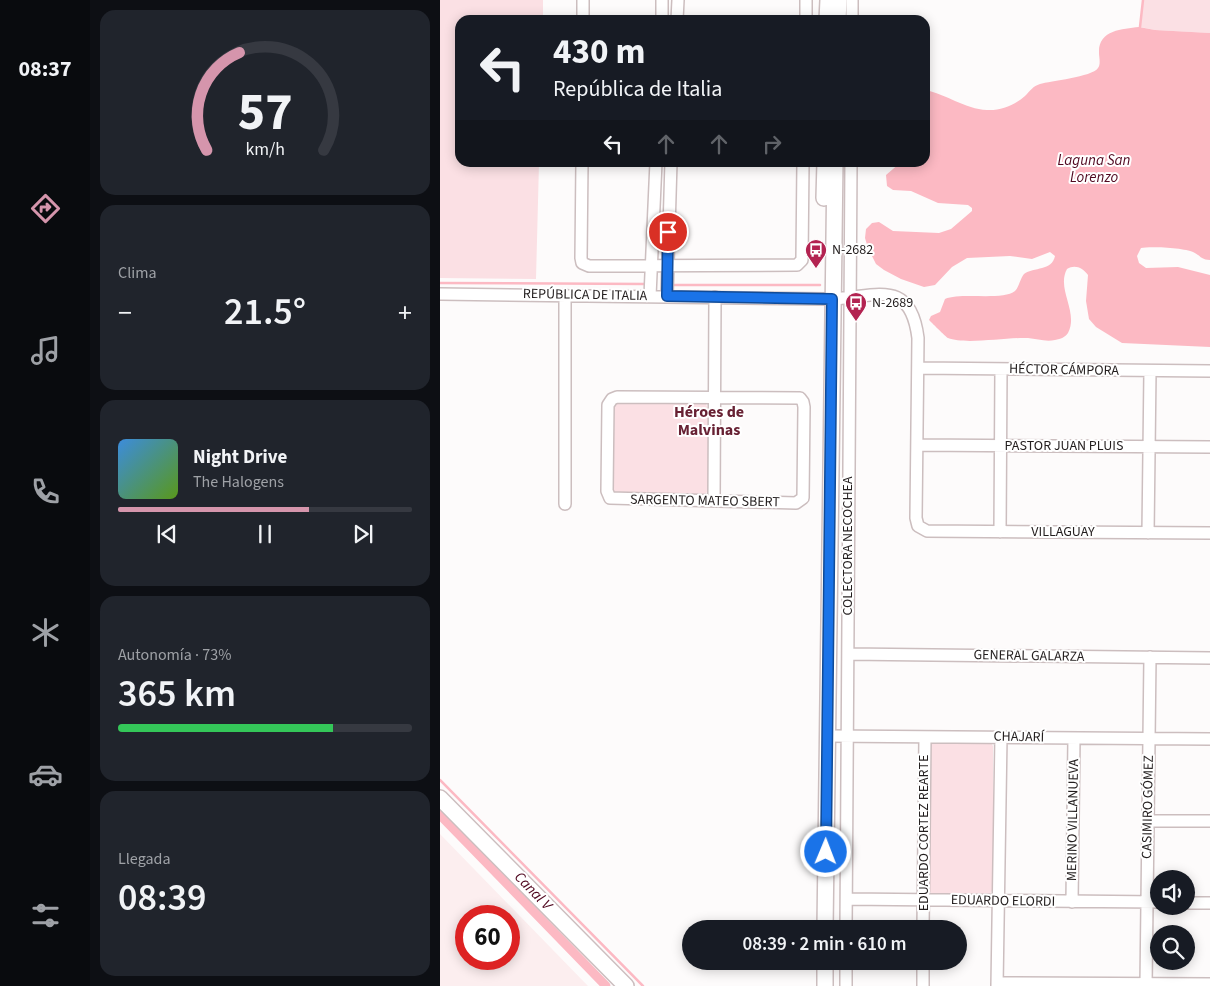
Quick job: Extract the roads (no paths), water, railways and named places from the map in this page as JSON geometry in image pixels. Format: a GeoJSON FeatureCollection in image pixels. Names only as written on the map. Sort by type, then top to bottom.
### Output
{"type":"FeatureCollection","features":[{"type":"Feature","properties":{"kind":"main road"},"geometry":{"type":"LineString","coordinates":[[827,15],[828,0]]}},
{"type":"Feature","properties":{"kind":"main road"},"geometry":{"type":"LineString","coordinates":[[838,15],[839,0]]}},
{"type":"Feature","properties":{"kind":"main road"},"geometry":{"type":"LineString","coordinates":[[825,167],[828,736],[825,920]]}},
{"type":"Feature","properties":{"kind":"main road"},"geometry":{"type":"LineString","coordinates":[[816,920],[827,299],[835,167]]}},
{"type":"Feature","properties":{"kind":"main road"},"geometry":{"type":"LineString","coordinates":[[440,798],[626,986]]}},
{"type":"Feature","properties":{"kind":"main road"},"geometry":{"type":"LineString","coordinates":[[815,970],[815,986]]}},
{"type":"Feature","properties":{"kind":"main road"},"geometry":{"type":"LineString","coordinates":[[825,970],[825,986]]}},
{"type":"Feature","properties":{"kind":"street"},"geometry":{"type":"LineString","coordinates":[[583,0],[583,15]]}},
{"type":"Feature","properties":{"kind":"street"},"geometry":{"type":"LineString","coordinates":[[662,0],[662,15]]}},
{"type":"Feature","properties":{"kind":"street"},"geometry":{"type":"LineString","coordinates":[[677,15],[678,0]]}},
{"type":"Feature","properties":{"kind":"street"},"geometry":{"type":"LineString","coordinates":[[806,0],[806,15]]}},
{"type":"Feature","properties":{"kind":"street"},"geometry":{"type":"LineString","coordinates":[[852,0],[852,15]]}},
{"type":"Feature","properties":{"kind":"street","name":"REPÚBLICA DE ITALIA"},"geometry":{"type":"LineString","coordinates":[[582,167],[582,263],[589,266],[794,266],[799,264],[802,257],[803,167]]}},
{"type":"Feature","properties":{"kind":"street"},"geometry":{"type":"LineString","coordinates":[[650,296],[656,167]]}},
{"type":"Feature","properties":{"kind":"street"},"geometry":{"type":"LineString","coordinates":[[667,296],[671,167]]}},
{"type":"Feature","properties":{"kind":"street","name":"COLECTORA NECOCHEA"},"geometry":{"type":"LineString","coordinates":[[846,920],[851,167]]}},
{"type":"Feature","properties":{"kind":"street","name":"REPÚBLICA DE ITALIA"},"geometry":{"type":"LineString","coordinates":[[440,294],[827,299],[891,295],[908,304],[916,320],[919,368]]}},
{"type":"Feature","properties":{"kind":"street"},"geometry":{"type":"LineString","coordinates":[[565,295],[566,504]]}},
{"type":"Feature","properties":{"kind":"street"},"geometry":{"type":"LineString","coordinates":[[714,501],[715,297]]}},
{"type":"Feature","properties":{"kind":"street"},"geometry":{"type":"LineString","coordinates":[[918,445],[919,368]]}},
{"type":"Feature","properties":{"kind":"street","name":"HÉCTOR CÁMPORA"},"geometry":{"type":"LineString","coordinates":[[919,368],[1210,371]]}},
{"type":"Feature","properties":{"kind":"street"},"geometry":{"type":"LineString","coordinates":[[1000,532],[1001,369]]}},
{"type":"Feature","properties":{"kind":"street"},"geometry":{"type":"LineString","coordinates":[[1148,533],[1150,371]]}},
{"type":"Feature","properties":{"kind":"street","name":"SARGENTO MATEO SBERT"},"geometry":{"type":"LineString","coordinates":[[714,397],[797,397],[802,400],[804,407],[804,494],[802,500],[796,503],[615,500],[608,496],[608,405],[610,400],[617,398],[714,397]]}},
{"type":"Feature","properties":{"kind":"street","name":"PASTOR JUAN PLUIS"},"geometry":{"type":"LineString","coordinates":[[918,445],[1210,447]]}},
{"type":"Feature","properties":{"kind":"street","name":"VILLAGUAY"},"geometry":{"type":"LineString","coordinates":[[918,445],[916,518],[918,526],[927,532],[1210,533]]}},
{"type":"Feature","properties":{"kind":"street","name":"GENERAL GALARZA"},"geometry":{"type":"LineString","coordinates":[[848,654],[1210,658]]}},
{"type":"Feature","properties":{"kind":"street","name":"CASIMIRO GÓMEZ"},"geometry":{"type":"LineString","coordinates":[[1150,657],[1148,821],[1151,870]]}},
{"type":"Feature","properties":{"kind":"street","name":"CHAJARÍ"},"geometry":{"type":"LineString","coordinates":[[828,736],[1210,739]]}},
{"type":"Feature","properties":{"kind":"street","name":"EDUARDO CORTEZ REARTE"},"geometry":{"type":"LineString","coordinates":[[923,920],[925,737]]}},
{"type":"Feature","properties":{"kind":"street"},"geometry":{"type":"LineString","coordinates":[[1000,737],[997,985],[1210,984]]}},
{"type":"Feature","properties":{"kind":"street","name":"MERINO VILLANUEVA"},"geometry":{"type":"LineString","coordinates":[[1072,902],[1074,738]]}},
{"type":"Feature","properties":{"kind":"street"},"geometry":{"type":"LineString","coordinates":[[1148,821],[1210,821]]}},
{"type":"Feature","properties":{"kind":"street","name":"EDUARDO ELORDI"},"geometry":{"type":"LineString","coordinates":[[847,899],[1150,902]]}},
{"type":"Feature","properties":{"kind":"street"},"geometry":{"type":"LineString","coordinates":[[1195,903],[1210,903]]}},
{"type":"Feature","properties":{"kind":"street","name":"CASIMIRO GÓMEZ"},"geometry":{"type":"LineString","coordinates":[[1146,985],[1152,915]]}},
{"type":"Feature","properties":{"kind":"street"},"geometry":{"type":"LineString","coordinates":[[846,970],[846,986]]}},
{"type":"Feature","properties":{"kind":"street"},"geometry":{"type":"LineString","coordinates":[[923,970],[923,986]]}},
{"type":"Feature","properties":{"kind":"water","name":"Laguna San Lorenzo"},"geometry":{"type":"Polygon","coordinates":[[[1139,27],[1155,30],[1210,33],[1210,260],[1183,249],[1152,247],[1141,248],[1137,256],[1139,263],[1146,268],[1178,267],[1210,275],[1210,347],[1122,343],[1096,327],[1089,319],[1086,301],[1088,275],[1084,270],[1076,267],[1067,269],[1064,277],[1071,325],[1068,333],[1063,338],[1048,341],[1020,338],[965,341],[948,338],[929,320],[931,316],[940,312],[945,299],[961,296],[1009,294],[1015,291],[1024,274],[1047,266],[1053,261],[1055,256],[1050,252],[1032,259],[1010,256],[967,258],[952,267],[935,285],[924,287],[901,279],[876,264],[865,238],[866,229],[872,223],[879,222],[893,231],[939,233],[951,229],[972,211],[972,208],[968,205],[938,203],[911,191],[893,190],[887,186],[886,175],[895,167],[930,167],[930,92],[979,109],[992,110],[1007,107],[1025,96],[1033,87],[1094,71],[1099,65],[1102,40],[1112,32],[1139,27]]]}},
{"type":"Feature","properties":{"kind":"waterway"},"geometry":{"type":"LineString","coordinates":[[1140,27],[1143,0]]}},
{"type":"Feature","properties":{"kind":"waterway"},"geometry":{"type":"LineString","coordinates":[[440,283],[646,284]]}},
{"type":"Feature","properties":{"kind":"waterway"},"geometry":{"type":"LineString","coordinates":[[672,285],[820,285]]}},
{"type":"Feature","properties":{"kind":"waterway"},"geometry":{"type":"LineString","coordinates":[[440,780],[643,986]]}},
{"type":"Feature","properties":{"kind":"waterway","name":"Canal V"},"geometry":{"type":"LineString","coordinates":[[440,815],[606,986]]}},
{"type":"Feature","properties":{"kind":"place","name":"N-2682"},"geometry":{"type":"Point","coordinates":[816,269]}},
{"type":"Feature","properties":{"kind":"place","name":"N-2689"},"geometry":{"type":"Point","coordinates":[856,322]}},
{"type":"Feature","properties":{"kind":"district","name":"Héroes de Malvinas"},"geometry":{"type":"Point","coordinates":[709,421]}}]}
